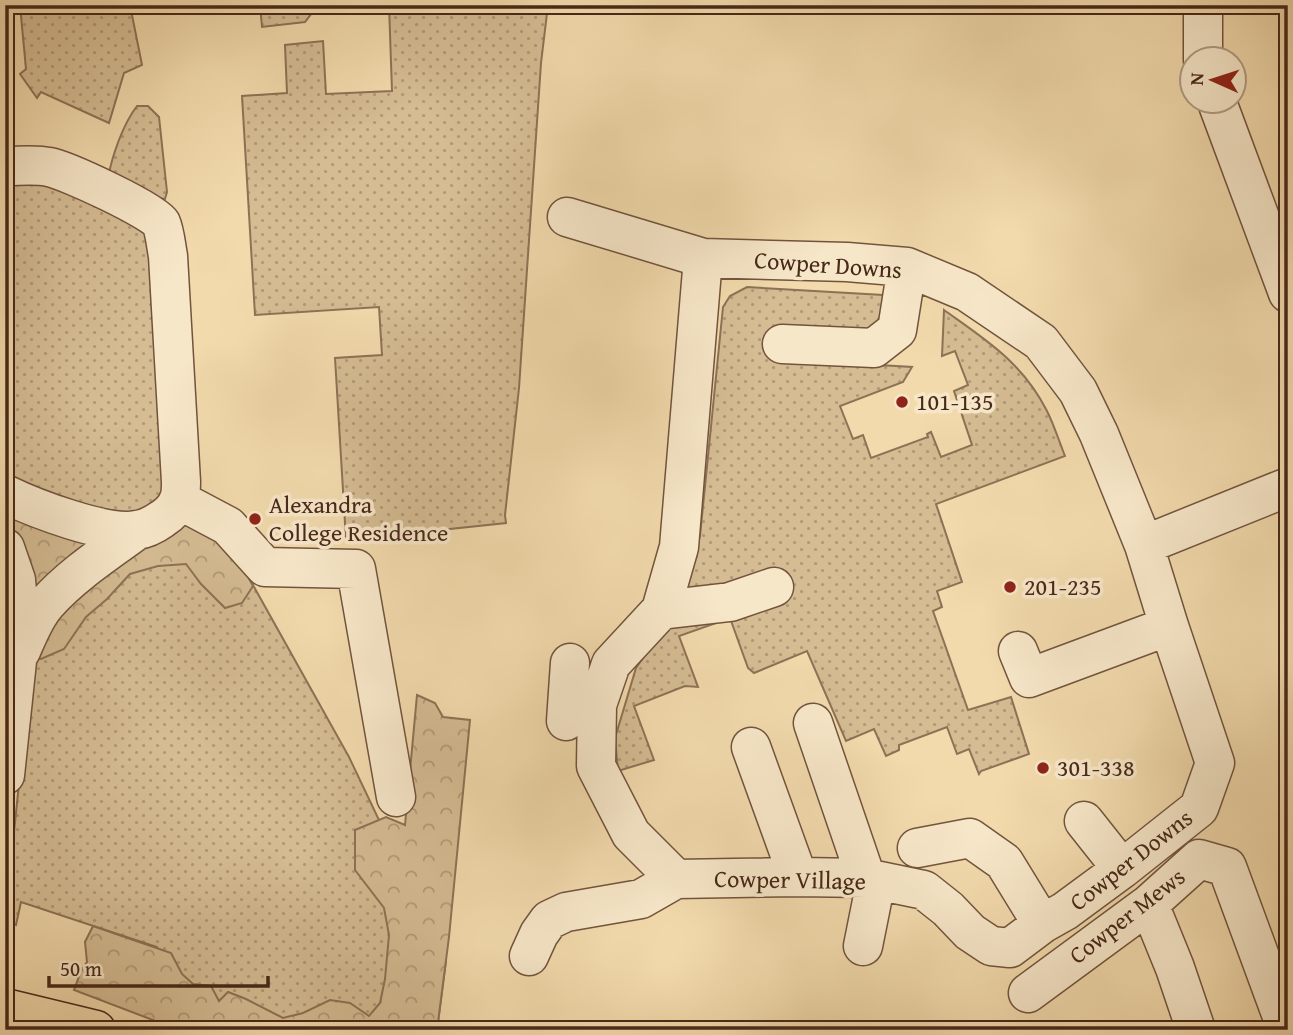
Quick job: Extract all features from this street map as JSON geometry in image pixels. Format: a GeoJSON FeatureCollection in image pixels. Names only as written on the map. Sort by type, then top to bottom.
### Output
{"type":"FeatureCollection","features":[{"type":"Feature","properties":{"kind":"main road"},"geometry":{"type":"LineString","coordinates":[[29,1019],[96,1030]]}},
{"type":"Feature","properties":{"kind":"street"},"geometry":{"type":"LineString","coordinates":[[1203,5],[1203,46]]}},
{"type":"Feature","properties":{"kind":"street"},"geometry":{"type":"LineString","coordinates":[[1222,116],[1288,293]]}},
{"type":"Feature","properties":{"kind":"street"},"geometry":{"type":"LineString","coordinates":[[5,166],[48,166],[94,184],[149,212],[160,222],[168,256],[181,482],[179,500],[170,514],[153,525],[136,531],[69,582],[46,604],[17,661]]}},
{"type":"Feature","properties":{"kind":"street","name":"Cowper Downs"},"geometry":{"type":"LineString","coordinates":[[567,217],[703,258],[847,262],[906,267],[967,292],[1041,342],[1078,391],[1099,434],[1144,545],[1215,763],[1199,808],[1065,911],[1010,948],[991,946],[971,932]]}},
{"type":"Feature","properties":{"kind":"street"},"geometry":{"type":"LineString","coordinates":[[577,709],[611,664],[661,610],[679,547],[703,258]]}},
{"type":"Feature","properties":{"kind":"street"},"geometry":{"type":"LineString","coordinates":[[782,344],[874,348],[897,330],[906,267]]}},
{"type":"Feature","properties":{"kind":"street"},"geometry":{"type":"LineString","coordinates":[[1144,545],[1288,487]]}},
{"type":"Feature","properties":{"kind":"street"},"geometry":{"type":"LineString","coordinates":[[5,494],[49,513],[117,530],[136,531]]}},
{"type":"Feature","properties":{"kind":"street"},"geometry":{"type":"LineString","coordinates":[[179,500],[228,526],[265,567],[356,569],[396,797]]}},
{"type":"Feature","properties":{"kind":"street"},"geometry":{"type":"LineString","coordinates":[[5,548],[16,580],[19,613],[17,661],[5,775]]}},
{"type":"Feature","properties":{"kind":"street"},"geometry":{"type":"LineString","coordinates":[[661,610],[730,602],[774,587]]}},
{"type":"Feature","properties":{"kind":"street"},"geometry":{"type":"LineString","coordinates":[[1018,651],[1029,678],[1169,626]]}},
{"type":"Feature","properties":{"kind":"street"},"geometry":{"type":"LineString","coordinates":[[570,663],[577,709],[596,766],[631,834],[676,879]]}},
{"type":"Feature","properties":{"kind":"street"},"geometry":{"type":"LineString","coordinates":[[813,723],[871,879],[863,946]]}},
{"type":"Feature","properties":{"kind":"street"},"geometry":{"type":"LineString","coordinates":[[751,747],[798,877]]}},
{"type":"Feature","properties":{"kind":"street"},"geometry":{"type":"LineString","coordinates":[[1084,821],[1122,869]]}},
{"type":"Feature","properties":{"kind":"street"},"geometry":{"type":"LineString","coordinates":[[917,848],[970,838],[1004,862],[1042,925]]}},
{"type":"Feature","properties":{"kind":"street","name":"Cowper Mews"},"geometry":{"type":"LineString","coordinates":[[1028,993],[1149,904],[1199,859],[1227,867],[1287,1030]]}},
{"type":"Feature","properties":{"kind":"street","name":"Cowper Village"},"geometry":{"type":"LineString","coordinates":[[529,956],[550,920],[566,912],[641,899],[676,879],[871,879],[924,890],[971,932]]}},
{"type":"Feature","properties":{"kind":"street"},"geometry":{"type":"LineString","coordinates":[[1149,904],[1196,1030]]}},
{"type":"Feature","properties":{"kind":"green space"},"geometry":{"type":"Polygon","coordinates":[[[20,5],[130,5],[142,65],[124,73],[109,123],[41,92],[37,98],[20,74],[26,69],[20,5]]]}},
{"type":"Feature","properties":{"kind":"green space"},"geometry":{"type":"Polygon","coordinates":[[[260,5],[318,5],[305,22],[262,27],[260,5]]]}},
{"type":"Feature","properties":{"kind":"green space"},"geometry":{"type":"Polygon","coordinates":[[[389,5],[548,5],[541,63],[519,388],[506,523],[346,540],[335,358],[382,355],[379,307],[255,315],[242,96],[287,93],[285,45],[323,41],[326,94],[392,91],[389,5]]]}},
{"type":"Feature","properties":{"kind":"green space"},"geometry":{"type":"Polygon","coordinates":[[[137,106],[148,106],[159,117],[167,192],[165,199],[108,178],[119,140],[137,106]]]}},
{"type":"Feature","properties":{"kind":"green space"},"geometry":{"type":"Polygon","coordinates":[[[5,177],[31,177],[140,224],[153,245],[164,493],[150,509],[133,519],[5,486],[5,177]]]}},
{"type":"Feature","properties":{"kind":"green space"},"geometry":{"type":"Polygon","coordinates":[[[747,287],[883,295],[879,365],[912,367],[903,382],[840,406],[853,439],[863,435],[871,458],[928,437],[927,434],[931,432],[941,457],[972,445],[954,391],[968,385],[955,351],[942,356],[944,310],[1002,353],[1037,394],[1050,416],[1065,456],[936,504],[962,582],[937,591],[942,607],[933,611],[968,710],[1011,697],[1029,754],[979,774],[969,749],[957,754],[947,727],[899,745],[899,750],[886,756],[874,729],[846,741],[807,651],[754,673],[748,668],[730,618],[679,636],[698,687],[685,686],[634,706],[654,760],[618,771],[615,738],[636,668],[678,608],[700,536],[723,307],[730,296],[747,287]]]}},
{"type":"Feature","properties":{"kind":"green space"},"geometry":{"type":"Polygon","coordinates":[[[5,500],[181,522],[208,531],[239,560],[253,586],[242,603],[225,608],[186,564],[158,566],[130,574],[86,617],[64,649],[41,659],[32,658],[29,603],[5,527],[5,500]]]}},
{"type":"Feature","properties":{"kind":"green space"},"geometry":{"type":"Polygon","coordinates":[[[5,527],[239,560],[349,757],[446,961],[437,1030],[179,1030],[157,947],[21,902],[16,925],[5,919],[32,658],[29,603],[5,527]]]}},
{"type":"Feature","properties":{"kind":"green space"},"geometry":{"type":"Polygon","coordinates":[[[417,695],[435,703],[443,717],[470,720],[437,1030],[179,1030],[74,990],[87,962],[85,942],[93,926],[171,953],[182,974],[193,984],[211,986],[219,1001],[228,992],[283,1018],[303,1013],[330,1000],[350,1003],[369,1016],[380,1003],[389,935],[384,908],[355,870],[355,830],[386,817],[405,825],[417,695]]]}},
{"type":"Feature","properties":{"kind":"green space"},"geometry":{"type":"Polygon","coordinates":[[[737,1022],[775,1030],[644,1030],[737,1022]]]}},
{"type":"Feature","properties":{"kind":"place","name":"101-135"},"geometry":{"type":"Point","coordinates":[902,402]}},
{"type":"Feature","properties":{"kind":"place","name":"Alexandra College Residence"},"geometry":{"type":"Point","coordinates":[255,519]}},
{"type":"Feature","properties":{"kind":"place","name":"201-235"},"geometry":{"type":"Point","coordinates":[1010,587]}},
{"type":"Feature","properties":{"kind":"place","name":"301-338"},"geometry":{"type":"Point","coordinates":[1043,768]}}]}
